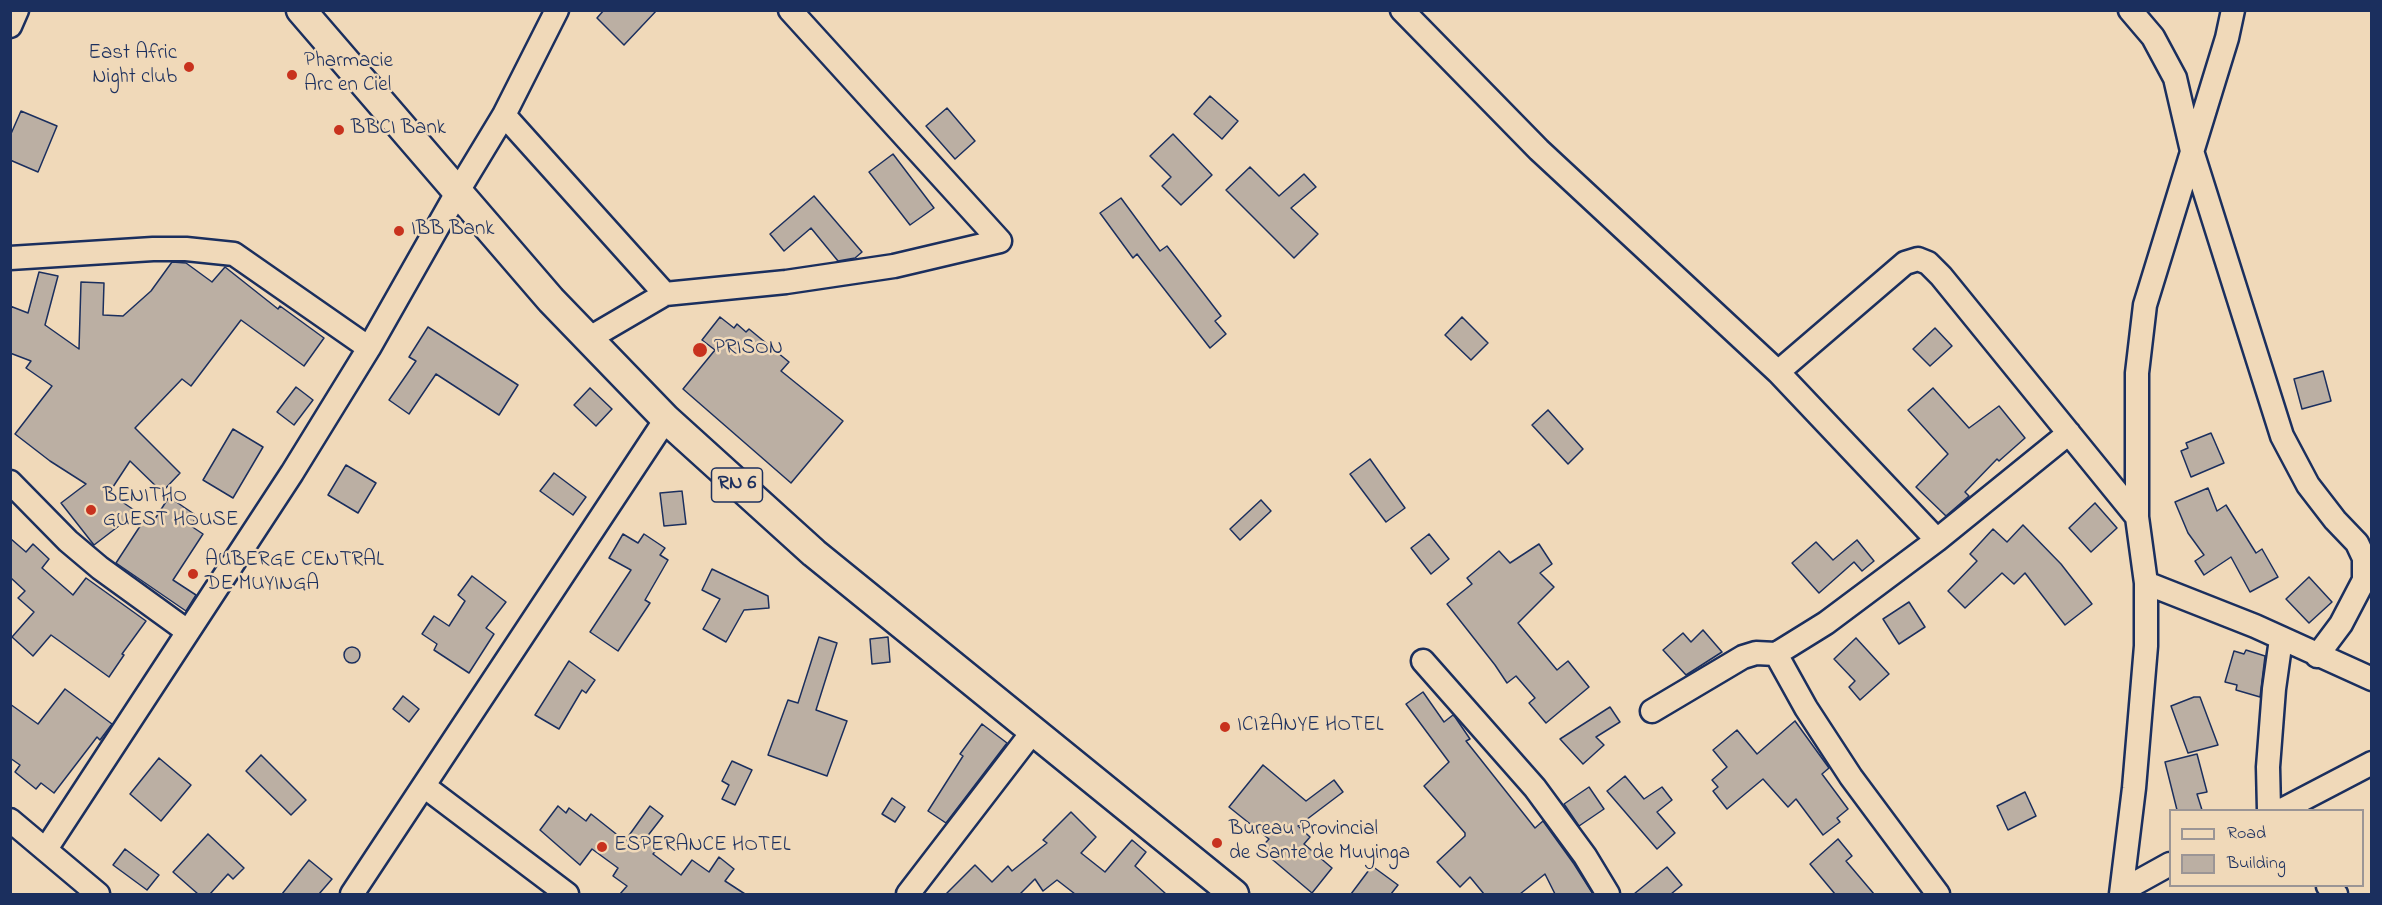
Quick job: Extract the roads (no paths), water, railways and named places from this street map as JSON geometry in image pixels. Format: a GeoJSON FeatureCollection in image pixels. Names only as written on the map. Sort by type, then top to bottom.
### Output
{"type":"FeatureCollection","features":[{"type":"Feature","properties":{"kind":"main road","name":"RN 6"},"geometry":{"type":"LineString","coordinates":[[301,10],[551,300],[666,418],[814,553],[1234,894]]}},
{"type":"Feature","properties":{"kind":"street"},"geometry":{"type":"LineString","coordinates":[[10,26],[17,10]]}},
{"type":"Feature","properties":{"kind":"street"},"geometry":{"type":"LineString","coordinates":[[46,849],[292,473],[369,348],[504,115],[557,10]]}},
{"type":"Feature","properties":{"kind":"street"},"geometry":{"type":"LineString","coordinates":[[588,339],[665,294],[786,282],[894,266],[1000,242],[790,10]]}},
{"type":"Feature","properties":{"kind":"street"},"geometry":{"type":"LineString","coordinates":[[1402,10],[1539,150],[1778,372],[1937,540]]}},
{"type":"Feature","properties":{"kind":"street"},"geometry":{"type":"LineString","coordinates":[[2130,10],[2153,37],[2175,78],[2192,151],[2282,436],[2308,485],[2335,520],[2357,543],[2364,558],[2364,580],[2341,624],[2318,656]]}},
{"type":"Feature","properties":{"kind":"street"},"geometry":{"type":"LineString","coordinates":[[2122,892],[2146,646],[2146,583],[2137,517],[2137,373],[2145,304],[2228,38],[2233,10]]}},
{"type":"Feature","properties":{"kind":"street"},"geometry":{"type":"LineString","coordinates":[[504,115],[665,294]]}},
{"type":"Feature","properties":{"kind":"street"},"geometry":{"type":"LineString","coordinates":[[10,258],[153,249],[186,249],[234,254],[369,348]]}},
{"type":"Feature","properties":{"kind":"street"},"geometry":{"type":"LineString","coordinates":[[1778,372],[1905,263],[1918,259],[1928,263],[2137,517]]}},
{"type":"Feature","properties":{"kind":"street"},"geometry":{"type":"LineString","coordinates":[[352,894],[666,418]]}},
{"type":"Feature","properties":{"kind":"street"},"geometry":{"type":"LineString","coordinates":[[1652,711],[1743,657],[1756,653],[1776,654],[1863,597],[2069,434]]}},
{"type":"Feature","properties":{"kind":"street"},"geometry":{"type":"LineString","coordinates":[[10,483],[68,541],[100,568],[187,631]]}},
{"type":"Feature","properties":{"kind":"street"},"geometry":{"type":"LineString","coordinates":[[2146,583],[2256,626],[2372,679]]}},
{"type":"Feature","properties":{"kind":"street"},"geometry":{"type":"LineString","coordinates":[[2269,809],[2268,767],[2274,689],[2281,639]]}},
{"type":"Feature","properties":{"kind":"street"},"geometry":{"type":"LineString","coordinates":[[1776,654],[1806,708],[1851,777],[1938,894]]}},
{"type":"Feature","properties":{"kind":"street"},"geometry":{"type":"LineString","coordinates":[[1423,661],[1535,788],[1585,856],[1608,894]]}},
{"type":"Feature","properties":{"kind":"street"},"geometry":{"type":"LineString","coordinates":[[908,894],[1034,730]]}},
{"type":"Feature","properties":{"kind":"street"},"geometry":{"type":"LineString","coordinates":[[2284,809],[2372,763]]}},
{"type":"Feature","properties":{"kind":"street"},"geometry":{"type":"LineString","coordinates":[[424,786],[567,894]]}},
{"type":"Feature","properties":{"kind":"street"},"geometry":{"type":"LineString","coordinates":[[10,820],[98,894]]}},
{"type":"Feature","properties":{"kind":"street"},"geometry":{"type":"LineString","coordinates":[[2122,892],[2169,865]]}},
{"type":"Feature","properties":{"kind":"place","name":"East Afric Night club"},"geometry":{"type":"Point","coordinates":[189,67]}},
{"type":"Feature","properties":{"kind":"place","name":"Pharmacie Arc en Ciel"},"geometry":{"type":"Point","coordinates":[292,75]}},
{"type":"Feature","properties":{"kind":"place","name":"BBCI Bank"},"geometry":{"type":"Point","coordinates":[339,130]}},
{"type":"Feature","properties":{"kind":"place","name":"IBB Bank"},"geometry":{"type":"Point","coordinates":[399,231]}},
{"type":"Feature","properties":{"kind":"place","name":"PRISON"},"geometry":{"type":"Point","coordinates":[700,350]}},
{"type":"Feature","properties":{"kind":"place","name":"BENITHO GUEST HOUSE"},"geometry":{"type":"Point","coordinates":[91,510]}},
{"type":"Feature","properties":{"kind":"place","name":"AUBERGE CENTRAL DE MUYINGA"},"geometry":{"type":"Point","coordinates":[193,574]}},
{"type":"Feature","properties":{"kind":"place","name":"ICIZANYE HOTEL"},"geometry":{"type":"Point","coordinates":[1225,727]}},
{"type":"Feature","properties":{"kind":"place","name":"Bureau Provincial de Sante de Muyinga"},"geometry":{"type":"Point","coordinates":[1217,843]}},
{"type":"Feature","properties":{"kind":"place","name":"ESPERANCE HOTEL"},"geometry":{"type":"Point","coordinates":[602,847]}}]}
